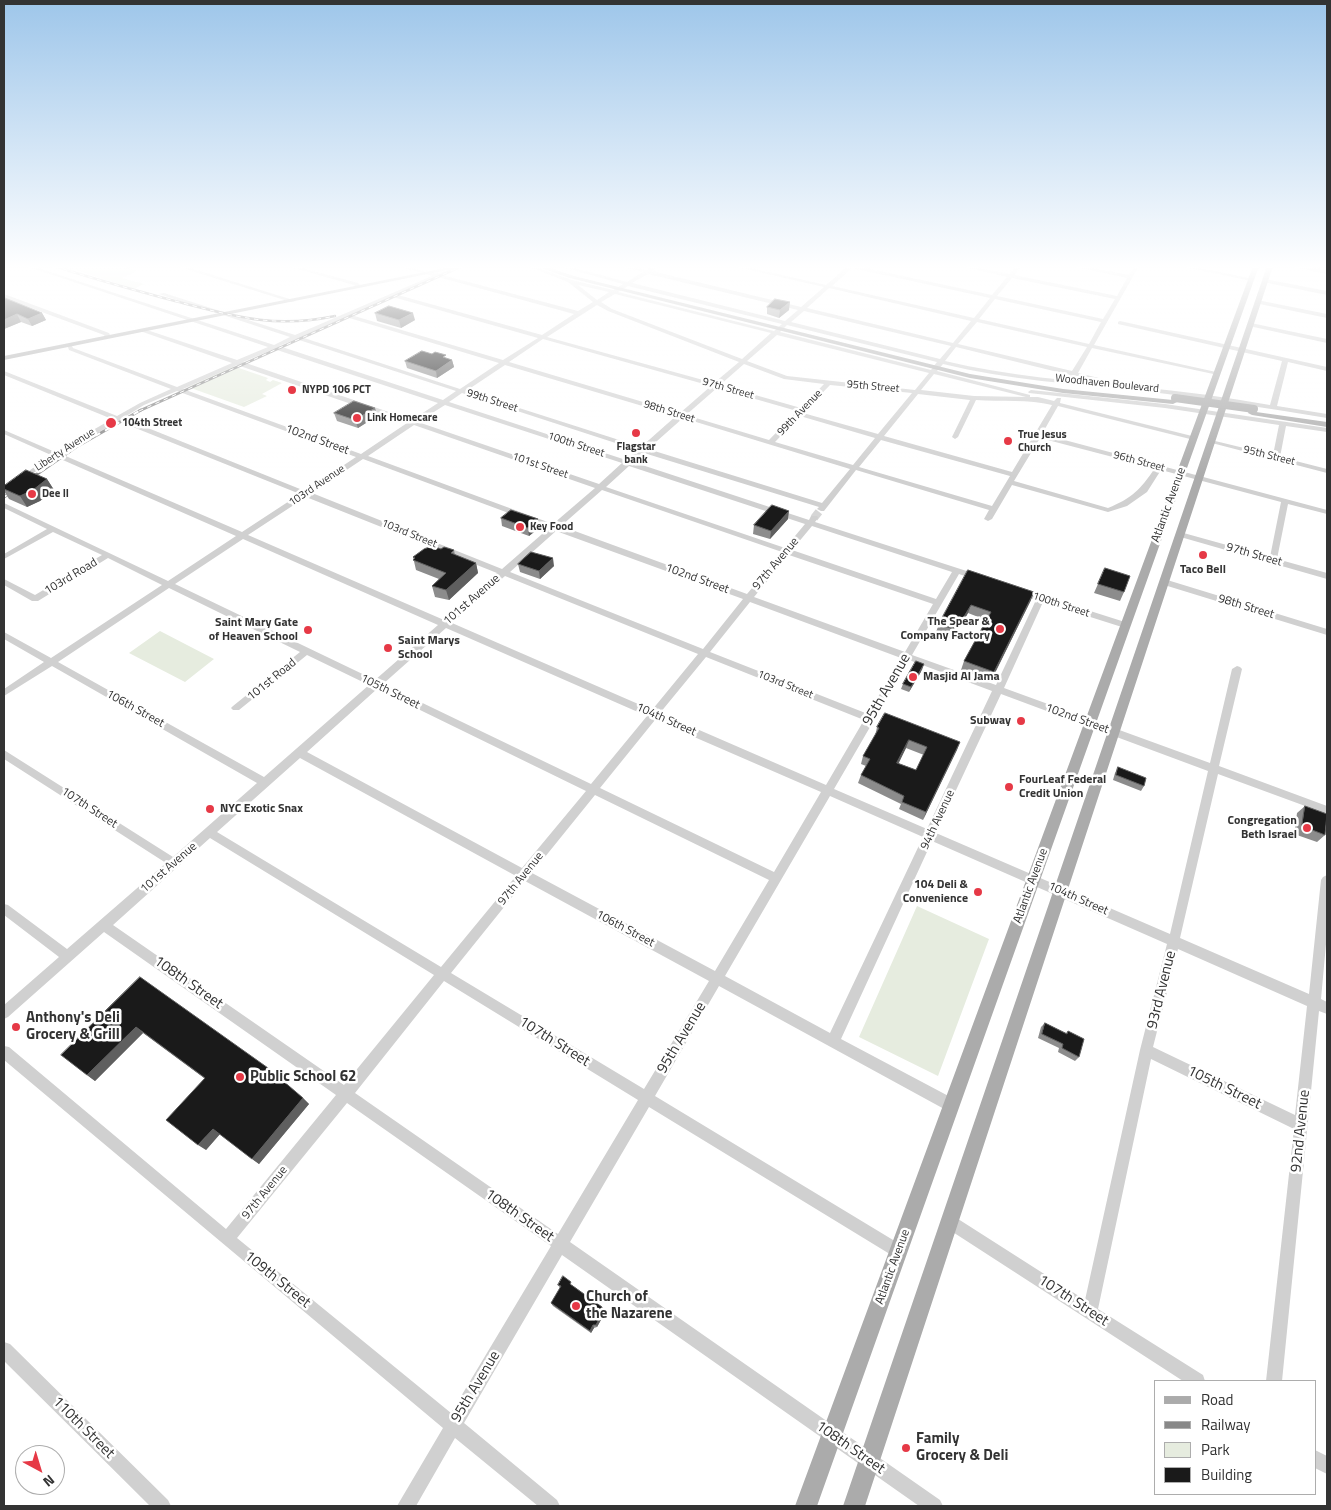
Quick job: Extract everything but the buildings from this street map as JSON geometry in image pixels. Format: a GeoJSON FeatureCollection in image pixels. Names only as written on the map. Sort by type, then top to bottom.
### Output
{"type":"FeatureCollection","features":[{"type":"Feature","properties":{"kind":"main road","name":"Woodhaven Boulevard"},"geometry":{"type":"LineString","coordinates":[[813,336],[868,351],[1031,387],[1174,400],[1327,421]]}},
{"type":"Feature","properties":{"kind":"main road","name":"Woodhaven Boulevard"},"geometry":{"type":"LineString","coordinates":[[816,336],[937,366]]}},
{"type":"Feature","properties":{"kind":"main road","name":"Atlantic Avenue"},"geometry":{"type":"LineString","coordinates":[[806,1506],[1194,438],[1229,336]]}},
{"type":"Feature","properties":{"kind":"main road","name":"Atlantic Avenue"},"geometry":{"type":"LineString","coordinates":[[854,1506],[1200,478],[1220,413],[1247,336]]}},
{"type":"Feature","properties":{"kind":"main road"},"geometry":{"type":"LineString","coordinates":[[4,358],[108,337]]}},
{"type":"Feature","properties":{"kind":"main road"},"geometry":{"type":"LineString","coordinates":[[868,351],[880,359]]}},
{"type":"Feature","properties":{"kind":"main road","name":"Woodhaven Boulevard"},"geometry":{"type":"LineString","coordinates":[[1253,411],[1327,425]]}},
{"type":"Feature","properties":{"kind":"street","name":"101st Street"},"geometry":{"type":"LineString","coordinates":[[161,336],[938,603]]}},
{"type":"Feature","properties":{"kind":"street","name":"100th Street"},"geometry":{"type":"LineString","coordinates":[[245,336],[628,462],[813,520],[985,580]]}},
{"type":"Feature","properties":{"kind":"street","name":"98th Street"},"geometry":{"type":"LineString","coordinates":[[416,336],[993,509]]}},
{"type":"Feature","properties":{"kind":"street","name":"95th Street"},"geometry":{"type":"LineString","coordinates":[[677,336],[786,378],[974,398],[1038,399],[1194,438]]}},
{"type":"Feature","properties":{"kind":"street","name":"101st Avenue"},"geometry":{"type":"LineString","coordinates":[[4,1013],[771,336]]}},
{"type":"Feature","properties":{"kind":"street","name":"Woodhaven Boulevard"},"geometry":{"type":"LineString","coordinates":[[808,336],[880,359],[1070,383],[1225,399]]}},
{"type":"Feature","properties":{"kind":"street"},"geometry":{"type":"LineString","coordinates":[[918,336],[1140,389]]}},
{"type":"Feature","properties":{"kind":"street"},"geometry":{"type":"LineString","coordinates":[[854,467],[961,336]]}},
{"type":"Feature","properties":{"kind":"street"},"geometry":{"type":"LineString","coordinates":[[1048,336],[1216,374]]}},
{"type":"Feature","properties":{"kind":"street"},"geometry":{"type":"LineString","coordinates":[[1070,383],[1095,336]]}},
{"type":"Feature","properties":{"kind":"street"},"geometry":{"type":"LineString","coordinates":[[1177,336],[1327,369]]}},
{"type":"Feature","properties":{"kind":"street"},"geometry":{"type":"LineString","coordinates":[[1305,336],[1327,341]]}},
{"type":"Feature","properties":{"kind":"street","name":"Liberty Avenue"},"geometry":{"type":"LineString","coordinates":[[4,492],[55,455],[115,418],[176,388],[295,337]]}},
{"type":"Feature","properties":{"kind":"street","name":"99th Street"},"geometry":{"type":"LineString","coordinates":[[295,337],[822,507],[854,467]]}},
{"type":"Feature","properties":{"kind":"street","name":"103rd Avenue"},"geometry":{"type":"LineString","coordinates":[[4,693],[543,337]]}},
{"type":"Feature","properties":{"kind":"street","name":"97th Street"},"geometry":{"type":"LineString","coordinates":[[543,337],[716,385],[1108,510]]}},
{"type":"Feature","properties":{"kind":"street","name":"102nd Street"},"geometry":{"type":"LineString","coordinates":[[69,345],[71,349],[176,388],[998,691],[1327,810]]}},
{"type":"Feature","properties":{"kind":"street"},"geometry":{"type":"LineString","coordinates":[[1273,406],[1285,360]]}},
{"type":"Feature","properties":{"kind":"street","name":"Woodhaven Boulevard"},"geometry":{"type":"LineString","coordinates":[[937,366],[998,388],[1038,399]]}},
{"type":"Feature","properties":{"kind":"street","name":"103rd Street"},"geometry":{"type":"LineString","coordinates":[[4,373],[870,718]]}},
{"type":"Feature","properties":{"kind":"street","name":"99th Avenue"},"geometry":{"type":"LineString","coordinates":[[771,442],[828,383]]}},
{"type":"Feature","properties":{"kind":"street","name":"Woodhaven Boulevard"},"geometry":{"type":"LineString","coordinates":[[998,388],[1120,400],[1327,430]]}},
{"type":"Feature","properties":{"kind":"street"},"geometry":{"type":"LineString","coordinates":[[988,519],[1055,404],[1067,396]]}},
{"type":"Feature","properties":{"kind":"street"},"geometry":{"type":"LineString","coordinates":[[955,437],[974,398]]}},
{"type":"Feature","properties":{"kind":"street"},"geometry":{"type":"LineString","coordinates":[[1225,399],[1327,416]]}},
{"type":"Feature","properties":{"kind":"street"},"geometry":{"type":"LineString","coordinates":[[1276,458],[1283,423]]}},
{"type":"Feature","properties":{"kind":"street","name":"104th Street"},"geometry":{"type":"LineString","coordinates":[[4,432],[1321,1005]]}},
{"type":"Feature","properties":{"kind":"street","name":"96th Street"},"geometry":{"type":"LineString","coordinates":[[1037,435],[1327,512]]}},
{"type":"Feature","properties":{"kind":"street","name":"95th Street"},"geometry":{"type":"LineString","coordinates":[[1211,442],[1327,471]]}},
{"type":"Feature","properties":{"kind":"street","name":"Atlantic Avenue"},"geometry":{"type":"LineString","coordinates":[[1108,510],[1124,504],[1144,490],[1159,468]]}},
{"type":"Feature","properties":{"kind":"street"},"geometry":{"type":"LineString","coordinates":[[1272,560],[1285,501]]}},
{"type":"Feature","properties":{"kind":"street","name":"105th Street"},"geometry":{"type":"LineString","coordinates":[[4,506],[776,878]]}},
{"type":"Feature","properties":{"kind":"street","name":"97th Avenue"},"geometry":{"type":"LineString","coordinates":[[227,1239],[813,520]]}},
{"type":"Feature","properties":{"kind":"street"},"geometry":{"type":"LineString","coordinates":[[4,557],[53,529]]}},
{"type":"Feature","properties":{"kind":"street","name":"97th Street"},"geometry":{"type":"LineString","coordinates":[[1180,534],[1327,576]]}},
{"type":"Feature","properties":{"kind":"street","name":"103rd Road"},"geometry":{"type":"LineString","coordinates":[[4,582],[35,599],[108,555]]}},
{"type":"Feature","properties":{"kind":"street","name":"95th Avenue"},"geometry":{"type":"LineString","coordinates":[[406,1506],[957,570]]}},
{"type":"Feature","properties":{"kind":"street","name":"98th Street"},"geometry":{"type":"LineString","coordinates":[[1164,582],[1327,632]]}},
{"type":"Feature","properties":{"kind":"street","name":"100th Street"},"geometry":{"type":"LineString","coordinates":[[1013,589],[1125,625]]}},
{"type":"Feature","properties":{"kind":"street","name":"94th Avenue"},"geometry":{"type":"LineString","coordinates":[[833,1041],[931,836],[1041,598]]}},
{"type":"Feature","properties":{"kind":"street","name":"106th Street"},"geometry":{"type":"LineString","coordinates":[[4,635],[266,782]]}},
{"type":"Feature","properties":{"kind":"street","name":"101st Road"},"geometry":{"type":"LineString","coordinates":[[236,708],[307,651]]}},
{"type":"Feature","properties":{"kind":"street","name":"93rd Avenue"},"geometry":{"type":"LineString","coordinates":[[1090,1312],[1146,1050],[1174,941],[1237,669]]}},
{"type":"Feature","properties":{"kind":"street","name":"106th Street"},"geometry":{"type":"LineString","coordinates":[[299,753],[951,1105]]}},
{"type":"Feature","properties":{"kind":"street","name":"107th Street"},"geometry":{"type":"LineString","coordinates":[[4,754],[174,863]]}},
{"type":"Feature","properties":{"kind":"street","name":"107th Street"},"geometry":{"type":"LineString","coordinates":[[209,832],[898,1251]]}},
{"type":"Feature","properties":{"kind":"street","name":"92nd Avenue"},"geometry":{"type":"LineString","coordinates":[[1274,1380],[1301,1125],[1321,1005],[1327,880]]}},
{"type":"Feature","properties":{"kind":"street"},"geometry":{"type":"LineString","coordinates":[[4,909],[68,956]]}},
{"type":"Feature","properties":{"kind":"street","name":"108th Street"},"geometry":{"type":"LineString","coordinates":[[104,925],[934,1506]]}},
{"type":"Feature","properties":{"kind":"street","name":"105th Street"},"geometry":{"type":"LineString","coordinates":[[1146,1050],[1301,1125]]}},
{"type":"Feature","properties":{"kind":"street","name":"109th Street"},"geometry":{"type":"LineString","coordinates":[[4,1052],[551,1506]]}},
{"type":"Feature","properties":{"kind":"street","name":"107th Street"},"geometry":{"type":"LineString","coordinates":[[950,1222],[1195,1380]]}},
{"type":"Feature","properties":{"kind":"street","name":"110th Street"},"geometry":{"type":"LineString","coordinates":[[4,1350],[162,1506]]}},
{"type":"Feature","properties":{"kind":"street"},"geometry":{"type":"LineString","coordinates":[[1316,1459],[1327,1466]]}},
{"type":"Feature","properties":{"kind":"green space"},"geometry":{"type":"Polygon","coordinates":[[[233,366],[268,378],[266,380],[270,382],[273,380],[282,383],[262,394],[267,396],[244,407],[188,387],[233,366]]]}},
{"type":"Feature","properties":{"kind":"green space"},"geometry":{"type":"Polygon","coordinates":[[[160,631],[214,659],[185,682],[129,653],[160,631]]]}},
{"type":"Feature","properties":{"kind":"green space"},"geometry":{"type":"Polygon","coordinates":[[[917,906],[989,939],[938,1076],[859,1037],[917,906]]]}},
{"type":"Feature","properties":{"kind":"tunnel"},"geometry":{"type":"LineString","coordinates":[[814,518],[821,509]]}},
{"type":"Feature","properties":{"kind":"railway"},"geometry":{"type":"LineString","coordinates":[[140,410],[305,336]]}},
{"type":"Feature","properties":{"kind":"railway"},"geometry":{"type":"LineString","coordinates":[[4,497],[76,447],[140,410]]}},
{"type":"Feature","properties":{"kind":"place","name":"NYPD 106 PCT"},"geometry":{"type":"Point","coordinates":[292,390]}},
{"type":"Feature","properties":{"kind":"place","name":"Link Homecare"},"geometry":{"type":"Point","coordinates":[357,418]}},
{"type":"Feature","properties":{"kind":"place","name":"104th Street"},"geometry":{"type":"Point","coordinates":[111,423]}},
{"type":"Feature","properties":{"kind":"place","name":"Flagstar bank"},"geometry":{"type":"Point","coordinates":[636,433]}},
{"type":"Feature","properties":{"kind":"place","name":"True Jesus Church"},"geometry":{"type":"Point","coordinates":[1008,441]}},
{"type":"Feature","properties":{"kind":"place","name":"Dee II"},"geometry":{"type":"Point","coordinates":[32,494]}},
{"type":"Feature","properties":{"kind":"place","name":"Key Food"},"geometry":{"type":"Point","coordinates":[520,527]}},
{"type":"Feature","properties":{"kind":"place","name":"Taco Bell"},"geometry":{"type":"Point","coordinates":[1203,555]}},
{"type":"Feature","properties":{"kind":"place","name":"The Spear & Company Factory"},"geometry":{"type":"Point","coordinates":[1000,629]}},
{"type":"Feature","properties":{"kind":"place","name":"Saint Mary Gate of Heaven School"},"geometry":{"type":"Point","coordinates":[308,630]}},
{"type":"Feature","properties":{"kind":"place","name":"Saint Marys School"},"geometry":{"type":"Point","coordinates":[388,648]}},
{"type":"Feature","properties":{"kind":"place","name":"Masjid Al Jama"},"geometry":{"type":"Point","coordinates":[913,677]}},
{"type":"Feature","properties":{"kind":"place","name":"Subway"},"geometry":{"type":"Point","coordinates":[1021,721]}},
{"type":"Feature","properties":{"kind":"place","name":"FourLeaf Federal Credit Union"},"geometry":{"type":"Point","coordinates":[1009,787]}},
{"type":"Feature","properties":{"kind":"place","name":"NYC Exotic Snax"},"geometry":{"type":"Point","coordinates":[210,809]}},
{"type":"Feature","properties":{"kind":"place","name":"Congregation Beth Israel"},"geometry":{"type":"Point","coordinates":[1307,828]}},
{"type":"Feature","properties":{"kind":"place","name":"104 Deli & Convenience"},"geometry":{"type":"Point","coordinates":[978,892]}},
{"type":"Feature","properties":{"kind":"place","name":"Anthony's Deli Grocery & Grill"},"geometry":{"type":"Point","coordinates":[16,1027]}},
{"type":"Feature","properties":{"kind":"place","name":"Public School 62"},"geometry":{"type":"Point","coordinates":[240,1077]}},
{"type":"Feature","properties":{"kind":"place","name":"Church of the Nazarene"},"geometry":{"type":"Point","coordinates":[576,1306]}},
{"type":"Feature","properties":{"kind":"place","name":"Family Grocery & Deli"},"geometry":{"type":"Point","coordinates":[906,1448]}}]}
